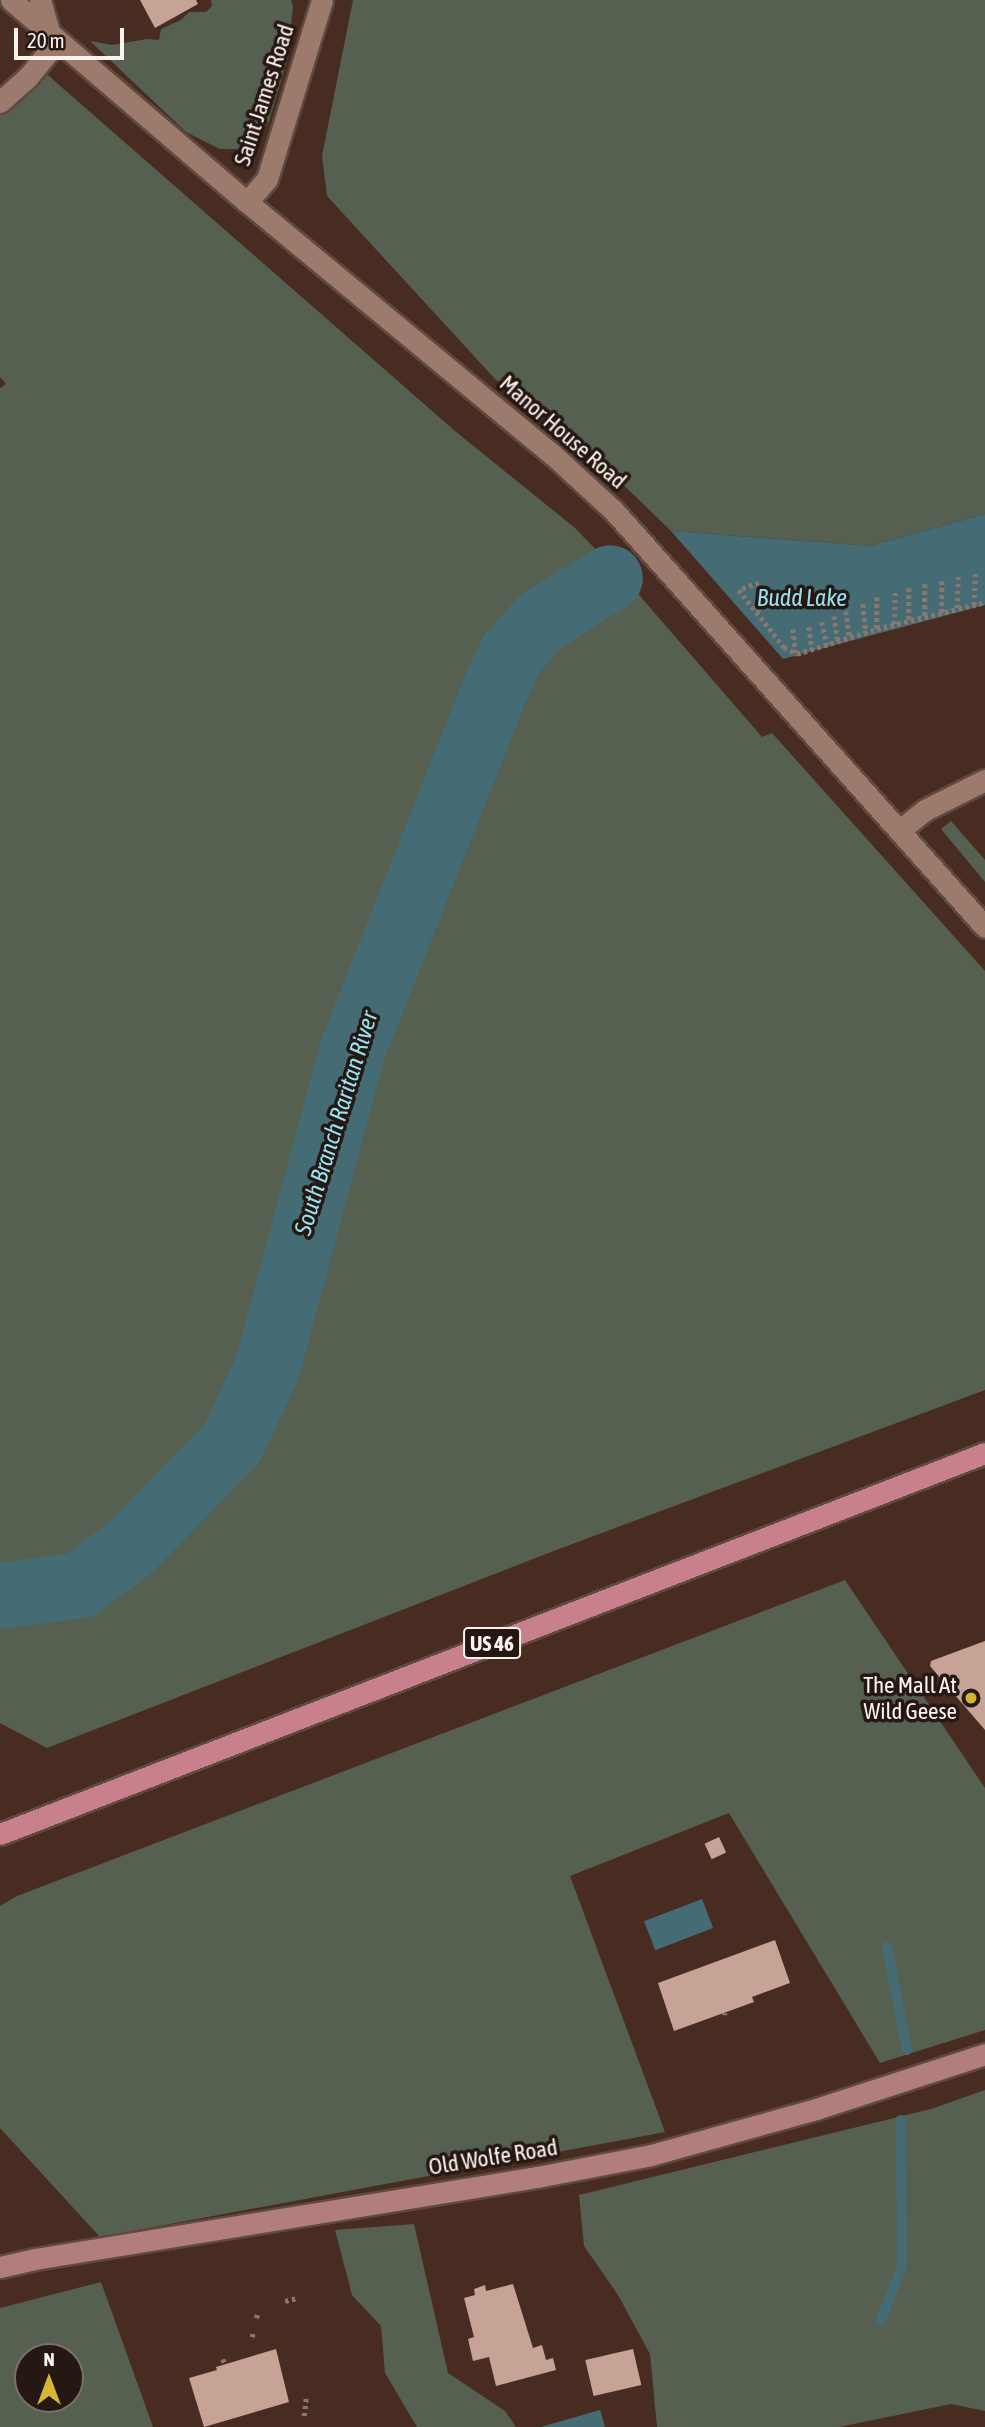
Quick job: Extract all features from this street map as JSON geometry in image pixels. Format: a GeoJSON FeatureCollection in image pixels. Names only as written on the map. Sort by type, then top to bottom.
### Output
{"type":"FeatureCollection","features":[{"type":"Feature","properties":{"kind":"main road","name":"US 46"},"geometry":{"type":"LineString","coordinates":[[0,1834],[985,1453]]}},
{"type":"Feature","properties":{"kind":"street","name":"Manor House Road"},"geometry":{"type":"LineString","coordinates":[[11,0],[247,202],[579,478],[648,545],[985,927]]}},
{"type":"Feature","properties":{"kind":"street"},"geometry":{"type":"LineString","coordinates":[[0,102],[28,77],[53,38],[40,0]]}},
{"type":"Feature","properties":{"kind":"street","name":"Saint James Road"},"geometry":{"type":"LineString","coordinates":[[247,202],[267,179],[322,0]]}},
{"type":"Feature","properties":{"kind":"street"},"geometry":{"type":"LineString","coordinates":[[899,831],[925,810],[985,780]]}},
{"type":"Feature","properties":{"kind":"street","name":"Old Wolfe Road"},"geometry":{"type":"LineString","coordinates":[[0,2267],[102,2247],[537,2177],[651,2154],[816,2109],[985,2053]]}},
{"type":"Feature","properties":{"kind":"path"},"geometry":{"type":"LineString","coordinates":[[974,605],[975,573]]}},
{"type":"Feature","properties":{"kind":"path"},"geometry":{"type":"LineString","coordinates":[[957,608],[958,576]]}},
{"type":"Feature","properties":{"kind":"path"},"geometry":{"type":"LineString","coordinates":[[942,581],[942,613]]}},
{"type":"Feature","properties":{"kind":"path"},"geometry":{"type":"LineString","coordinates":[[760,583],[738,590],[784,648],[797,654],[894,624],[985,602]]}},
{"type":"Feature","properties":{"kind":"path"},"geometry":{"type":"LineString","coordinates":[[925,584],[925,616]]}},
{"type":"Feature","properties":{"kind":"path"},"geometry":{"type":"LineString","coordinates":[[909,588],[909,621]]}},
{"type":"Feature","properties":{"kind":"path"},"geometry":{"type":"LineString","coordinates":[[894,624],[895,592]]}},
{"type":"Feature","properties":{"kind":"path"},"geometry":{"type":"LineString","coordinates":[[757,612],[772,593]]}},
{"type":"Feature","properties":{"kind":"path"},"geometry":{"type":"LineString","coordinates":[[877,597],[877,629]]}},
{"type":"Feature","properties":{"kind":"path"},"geometry":{"type":"LineString","coordinates":[[863,604],[866,633]]}},
{"type":"Feature","properties":{"kind":"path"},"geometry":{"type":"LineString","coordinates":[[846,611],[850,638]]}},
{"type":"Feature","properties":{"kind":"path"},"geometry":{"type":"LineString","coordinates":[[834,616],[838,641]]}},
{"type":"Feature","properties":{"kind":"path"},"geometry":{"type":"LineString","coordinates":[[822,622],[827,644]]}},
{"type":"Feature","properties":{"kind":"path"},"geometry":{"type":"LineString","coordinates":[[809,627],[812,649]]}},
{"type":"Feature","properties":{"kind":"path"},"geometry":{"type":"LineString","coordinates":[[793,629],[797,654]]}},
{"type":"Feature","properties":{"kind":"path"},"geometry":{"type":"LineString","coordinates":[[285,2301],[297,2298]]}},
{"type":"Feature","properties":{"kind":"path"},"geometry":{"type":"LineString","coordinates":[[304,2416],[306,2396]]}},
{"type":"Feature","properties":{"kind":"green space"},"geometry":{"type":"Polygon","coordinates":[[[211,0],[291,0],[293,6],[288,57],[269,121],[254,143],[241,149],[220,149],[186,132],[90,41],[112,45],[147,39],[159,40],[161,29],[181,20],[189,12],[206,12],[212,6],[211,0]]]}},
{"type":"Feature","properties":{"kind":"green space"},"geometry":{"type":"Polygon","coordinates":[[[353,0],[985,0],[985,514],[870,546],[671,531],[528,392],[496,380],[327,196],[322,156],[353,0]]]}},
{"type":"Feature","properties":{"kind":"green space"},"geometry":{"type":"Polygon","coordinates":[[[42,70],[455,431],[575,528],[634,589],[762,737],[772,733],[985,971],[985,1390],[551,1552],[47,1748],[0,1723],[0,388],[6,384],[0,377],[0,110],[42,70]]]}},
{"type":"Feature","properties":{"kind":"green space"},"geometry":{"type":"Polygon","coordinates":[[[951,821],[985,860],[985,882],[941,829],[951,821]]]}},
{"type":"Feature","properties":{"kind":"green space"},"geometry":{"type":"Polygon","coordinates":[[[845,1580],[985,1788],[985,2030],[880,2063],[729,1813],[570,1876],[665,2132],[100,2237],[0,2128],[0,1906],[17,1896],[845,1580]]]}},
{"type":"Feature","properties":{"kind":"green space"},"geometry":{"type":"Polygon","coordinates":[[[985,2090],[985,2411],[951,2404],[839,2427],[657,2427],[650,2354],[618,2295],[584,2246],[579,2195],[931,2109],[985,2090]]]}},
{"type":"Feature","properties":{"kind":"green space"},"geometry":{"type":"Polygon","coordinates":[[[414,2224],[448,2373],[505,2411],[516,2427],[417,2427],[385,2373],[381,2326],[352,2295],[335,2230],[414,2224]]]}},
{"type":"Feature","properties":{"kind":"green space"},"geometry":{"type":"Polygon","coordinates":[[[101,2282],[153,2427],[0,2427],[0,2308],[101,2282]]]}},
{"type":"Feature","properties":{"kind":"water","name":"Budd Lake"},"geometry":{"type":"Polygon","coordinates":[[[985,514],[985,605],[783,659],[671,531],[870,546],[985,514]]]}},
{"type":"Feature","properties":{"kind":"water"},"geometry":{"type":"Polygon","coordinates":[[[702,1899],[713,1928],[655,1950],[644,1921],[702,1899]]]}},
{"type":"Feature","properties":{"kind":"water"},"geometry":{"type":"Polygon","coordinates":[[[600,2410],[605,2427],[541,2427],[600,2410]]]}},
{"type":"Feature","properties":{"kind":"building"},"geometry":{"type":"Polygon","coordinates":[[[140,0],[196,0],[198,4],[155,28],[140,0]]]}},
{"type":"Feature","properties":{"kind":"building","name":"The Mall At Wild Geese"},"geometry":{"type":"Polygon","coordinates":[[[985,1641],[985,1730],[930,1666],[931,1661],[985,1641]]]}},
{"type":"Feature","properties":{"kind":"building"},"geometry":{"type":"Polygon","coordinates":[[[719,1837],[726,1852],[712,1859],[704,1844],[719,1837]]]}},
{"type":"Feature","properties":{"kind":"building"},"geometry":{"type":"Polygon","coordinates":[[[775,1940],[790,1983],[752,1997],[754,2002],[674,2031],[658,1983],[775,1940]]]}},
{"type":"Feature","properties":{"kind":"building"},"geometry":{"type":"Polygon","coordinates":[[[513,2284],[533,2348],[542,2345],[546,2360],[553,2358],[556,2370],[496,2386],[489,2357],[473,2361],[468,2339],[474,2337],[464,2298],[475,2295],[474,2289],[485,2285],[486,2291],[513,2284]]]}},
{"type":"Feature","properties":{"kind":"building"},"geometry":{"type":"Polygon","coordinates":[[[276,2349],[289,2402],[204,2427],[189,2378],[276,2349]]]}},
{"type":"Feature","properties":{"kind":"building"},"geometry":{"type":"Polygon","coordinates":[[[633,2349],[641,2385],[594,2396],[585,2360],[633,2349]]]}},
{"type":"Feature","properties":{"kind":"waterway","name":"South Branch Raritan River"},"geometry":{"type":"LineString","coordinates":[[0,1596],[80,1585],[129,1549],[232,1443],[267,1369],[352,1051],[493,694],[511,655],[541,621],[610,578]]}},
{"type":"Feature","properties":{"kind":"waterway"},"geometry":{"type":"LineString","coordinates":[[887,1947],[907,2050]]}},
{"type":"Feature","properties":{"kind":"waterway"},"geometry":{"type":"LineString","coordinates":[[881,2320],[902,2266],[901,2120]]}},
{"type":"Feature","properties":{"kind":"place","name":"The Mall At Wild Geese"},"geometry":{"type":"Point","coordinates":[971,1698]}}]}
